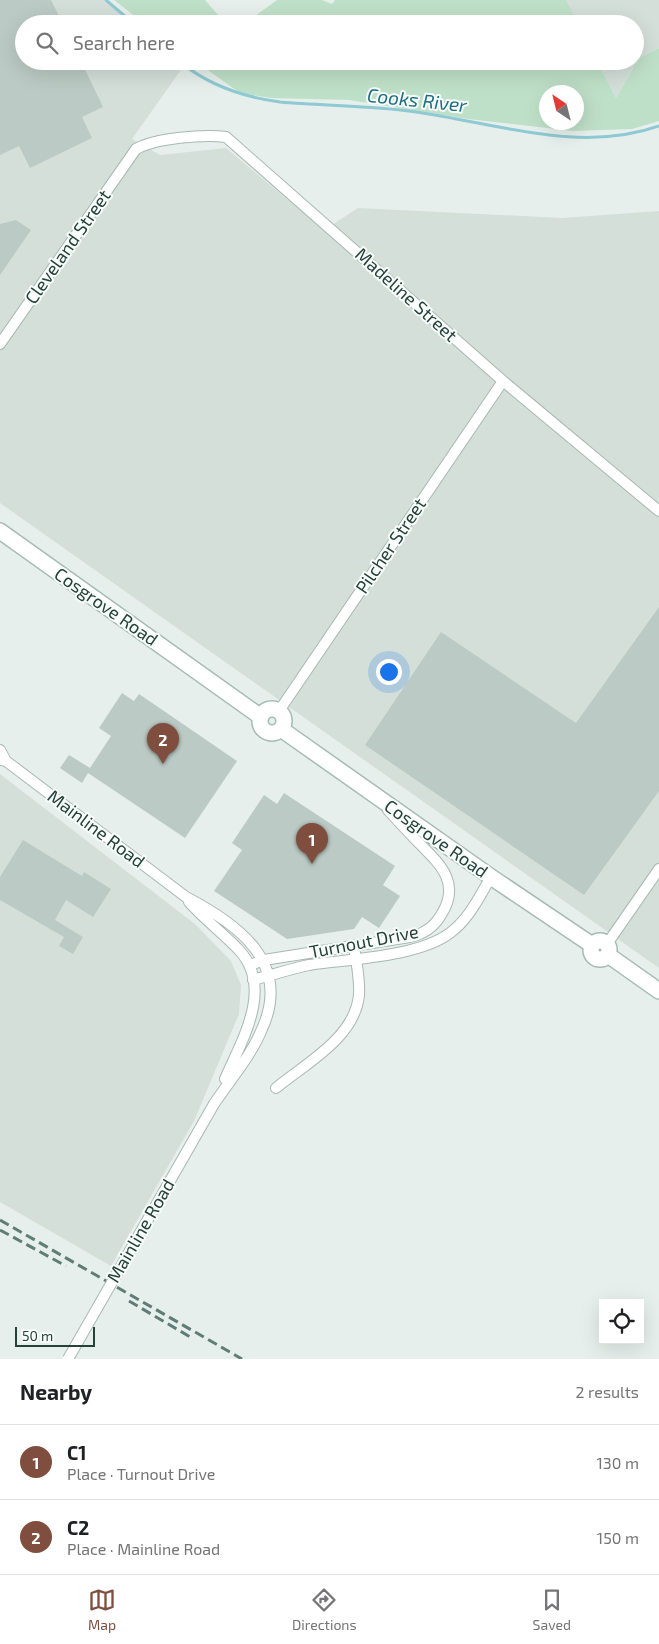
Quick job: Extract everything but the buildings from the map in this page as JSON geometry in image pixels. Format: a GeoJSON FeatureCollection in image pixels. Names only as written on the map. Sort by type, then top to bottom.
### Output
{"type":"FeatureCollection","features":[{"type":"Feature","properties":{"kind":"main road","name":"Cosgrove Road"},"geometry":{"type":"LineString","coordinates":[[0,532],[261,717]]}},
{"type":"Feature","properties":{"kind":"main road"},"geometry":{"type":"LineString","coordinates":[[268,710],[278,711],[284,722],[281,729],[275,733],[268,732],[260,724],[261,717],[268,710]]}},
{"type":"Feature","properties":{"kind":"main road","name":"Cosgrove Road"},"geometry":{"type":"LineString","coordinates":[[281,729],[491,877],[602,948],[659,991]]}},
{"type":"Feature","properties":{"kind":"street","name":"Madeline Street"},"geometry":{"type":"LineString","coordinates":[[136,149],[152,142],[214,135],[226,137],[503,381],[659,511]]}},
{"type":"Feature","properties":{"kind":"street","name":"Cleveland Street"},"geometry":{"type":"LineString","coordinates":[[0,344],[136,149]]}},
{"type":"Feature","properties":{"kind":"street","name":"Pilcher Street"},"geometry":{"type":"LineString","coordinates":[[278,711],[503,381]]}},
{"type":"Feature","properties":{"kind":"street","name":"Mainline Road"},"geometry":{"type":"LineString","coordinates":[[0,750],[3,760],[186,897],[212,910],[240,932],[264,960],[269,976],[270,1004],[262,1031],[214,1104],[68,1359]]}},
{"type":"Feature","properties":{"kind":"street","name":"Turnout Drive"},"geometry":{"type":"LineString","coordinates":[[250,966],[264,960],[410,937],[425,931],[437,921],[443,912],[448,896],[447,879],[439,862],[372,794]]}},
{"type":"Feature","properties":{"kind":"street"},"geometry":{"type":"LineString","coordinates":[[602,948],[659,869]]}},
{"type":"Feature","properties":{"kind":"street","name":"Turnout Drive"},"geometry":{"type":"LineString","coordinates":[[253,980],[306,966],[409,950],[442,938],[465,918],[491,877]]}},
{"type":"Feature","properties":{"kind":"street","name":"Mainline Road"},"geometry":{"type":"LineString","coordinates":[[186,897],[204,919],[239,950],[250,966],[253,980],[254,1013],[214,1104]]}},
{"type":"Feature","properties":{"kind":"street"},"geometry":{"type":"LineString","coordinates":[[276,1088],[338,1038],[351,1020],[359,996],[354,946]]}},
{"type":"Feature","properties":{"kind":"shaded area"},"geometry":{"type":"Polygon","coordinates":[[[0,0],[104,0],[122,15],[15,15],[15,70],[181,70],[132,139],[160,155],[226,148],[324,230],[358,208],[562,218],[659,211],[659,968],[0,503],[0,0]]]}},
{"type":"Feature","properties":{"kind":"shaded area"},"geometry":{"type":"Polygon","coordinates":[[[565,0],[659,0],[659,48],[644,56],[644,15],[573,15],[565,0]]]}},
{"type":"Feature","properties":{"kind":"shaded area"},"geometry":{"type":"Polygon","coordinates":[[[602,70],[632,70],[616,98],[602,70]]]}},
{"type":"Feature","properties":{"kind":"shaded area"},"geometry":{"type":"Polygon","coordinates":[[[0,774],[195,924],[231,961],[241,985],[239,1014],[194,1121],[111,1266],[0,1202],[0,774]]]}},
{"type":"Feature","properties":{"kind":"green space"},"geometry":{"type":"Polygon","coordinates":[[[114,0],[205,0],[218,15],[133,15],[114,0]]]}},
{"type":"Feature","properties":{"kind":"green space"},"geometry":{"type":"Polygon","coordinates":[[[277,0],[322,0],[332,4],[335,0],[566,0],[574,15],[256,15],[277,0]]]}},
{"type":"Feature","properties":{"kind":"green space"},"geometry":{"type":"Polygon","coordinates":[[[659,48],[659,121],[632,129],[573,131],[564,130],[584,130],[584,85],[539,85],[539,127],[468,119],[349,100],[271,98],[240,93],[208,70],[602,70],[616,98],[632,70],[644,70],[644,56],[659,48]]]}},
{"type":"Feature","properties":{"kind":"waterway","name":"Cooks River"},"geometry":{"type":"LineString","coordinates":[[106,0],[124,15]]}},
{"type":"Feature","properties":{"kind":"waterway","name":"Cooks River"},"geometry":{"type":"LineString","coordinates":[[190,70],[227,89],[253,97],[280,102],[399,110],[538,134],[599,137],[629,134],[659,126]]}},
{"type":"Feature","properties":{"kind":"railway"},"geometry":{"type":"LineString","coordinates":[[0,1220],[242,1359]]}},
{"type":"Feature","properties":{"kind":"railway"},"geometry":{"type":"LineString","coordinates":[[0,1230],[66,1266]]}},
{"type":"Feature","properties":{"kind":"railway"},"geometry":{"type":"LineString","coordinates":[[129,1301],[192,1338]]}},
{"type":"Feature","properties":{"kind":"place","name":"C2"},"geometry":{"type":"Point","coordinates":[163,764]}},
{"type":"Feature","properties":{"kind":"place","name":"C1"},"geometry":{"type":"Point","coordinates":[312,864]}}]}
